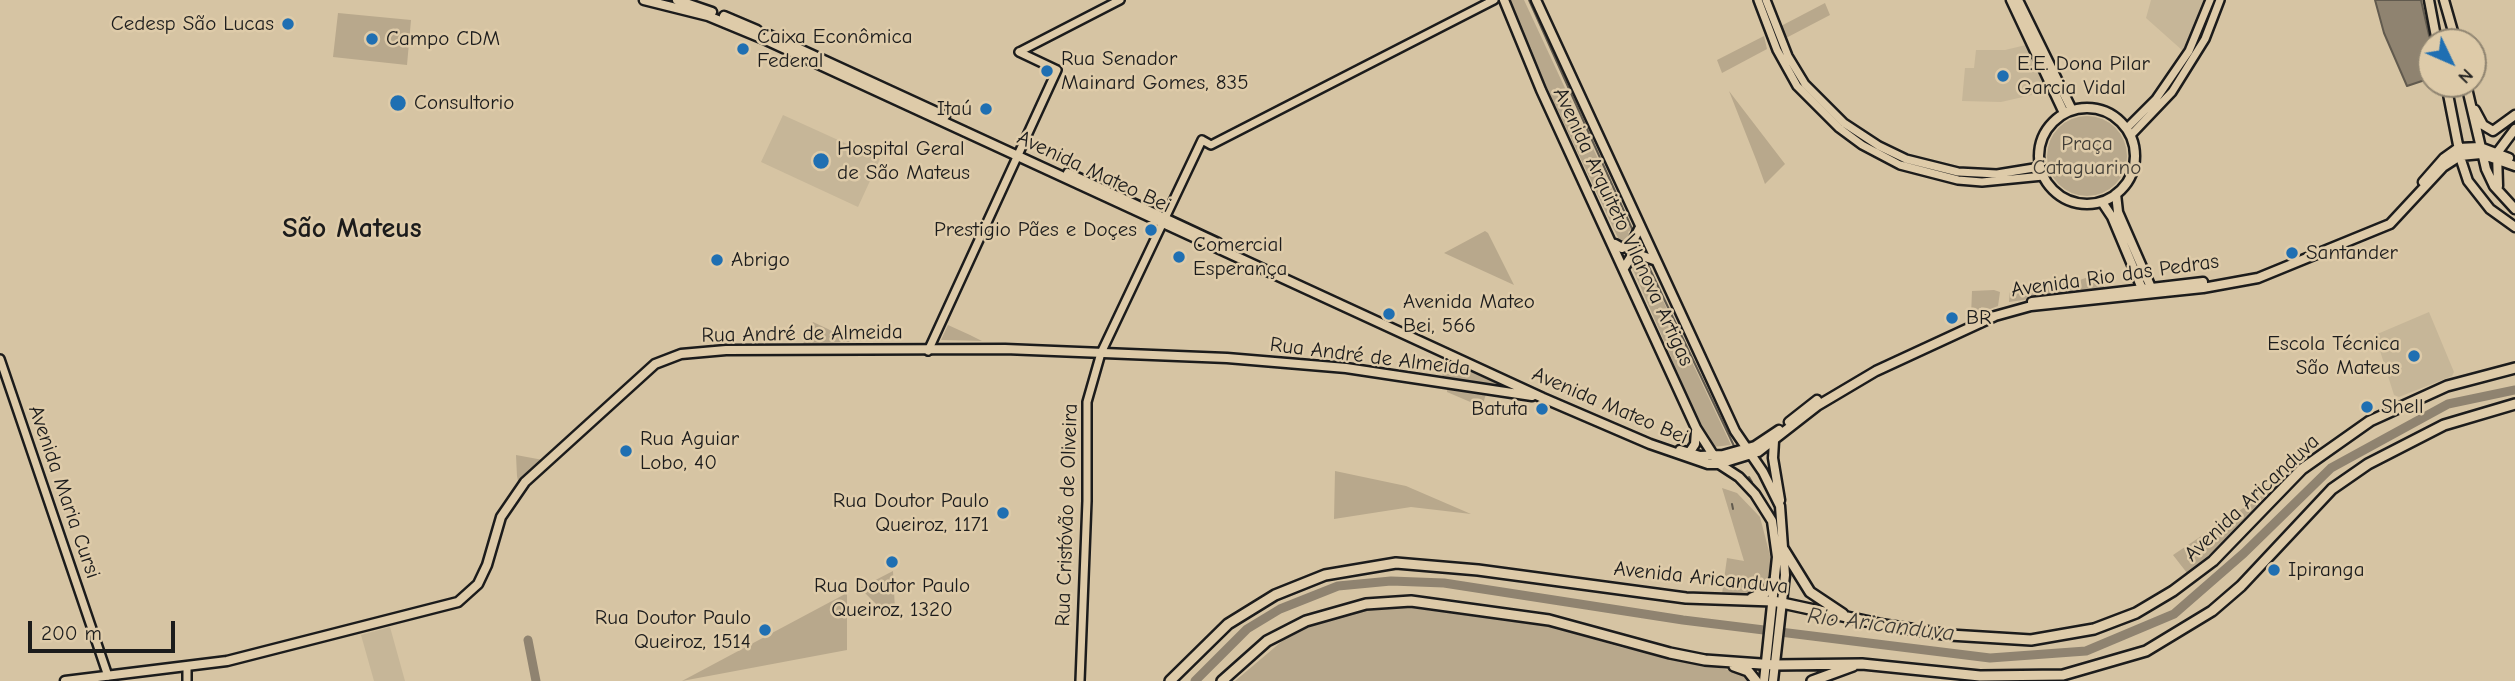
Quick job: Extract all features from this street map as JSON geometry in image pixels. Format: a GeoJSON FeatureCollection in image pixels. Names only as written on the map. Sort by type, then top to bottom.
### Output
{"type":"FeatureCollection","features":[{"type":"Feature","properties":{"kind":"highway","name":"Avenida Aricanduva"},"geometry":{"type":"LineString","coordinates":[[1170,681],[1228,624],[1275,594],[1325,575],[1371,566],[1421,564],[1686,598],[1778,602],[1854,619],[1950,635],[2031,640],[2094,629],[2136,613],[2173,592],[2213,561],[2302,469],[2370,421],[2418,397],[2470,378],[2515,368]]}},
{"type":"Feature","properties":{"kind":"highway"},"geometry":{"type":"LineString","coordinates":[[1705,660],[1770,665],[1862,664],[1980,676],[2024,677],[2063,674],[2146,651],[2212,611],[2241,586],[2332,489],[2368,464],[2444,425],[2515,404]]}},
{"type":"Feature","properties":{"kind":"highway"},"geometry":{"type":"LineString","coordinates":[[1784,550],[1810,592],[1854,619]]}},
{"type":"Feature","properties":{"kind":"highway"},"geometry":{"type":"LineString","coordinates":[[1745,601],[1762,595],[1775,580]]}},
{"type":"Feature","properties":{"kind":"highway"},"geometry":{"type":"LineString","coordinates":[[1222,681],[1267,641],[1297,625],[1344,608],[1399,601],[1549,620],[1671,653],[1744,669],[1756,681]]}},
{"type":"Feature","properties":{"kind":"highway"},"geometry":{"type":"LineString","coordinates":[[1812,681],[1862,664]]}},
{"type":"Feature","properties":{"kind":"main road","name":"Avenida Mateo Bei"},"geometry":{"type":"LineString","coordinates":[[644,0],[724,22],[1020,153]]}},
{"type":"Feature","properties":{"kind":"main road","name":"Avenida Mateo Bei"},"geometry":{"type":"LineString","coordinates":[[677,0],[740,22],[1516,383],[1689,453],[1713,456]]}},
{"type":"Feature","properties":{"kind":"main road","name":"Avenida Arquiteto Vilanova Artigas"},"geometry":{"type":"LineString","coordinates":[[1504,0],[1541,90],[1696,428],[1719,464]]}},
{"type":"Feature","properties":{"kind":"main road","name":"Avenida Arquiteto Vilanova Artigas"},"geometry":{"type":"LineString","coordinates":[[1536,0],[1639,229],[1748,452]]}},
{"type":"Feature","properties":{"kind":"main road"},"geometry":{"type":"LineString","coordinates":[[2011,0],[2068,112]]}},
{"type":"Feature","properties":{"kind":"main road"},"geometry":{"type":"LineString","coordinates":[[2018,0],[2068,112]]}},
{"type":"Feature","properties":{"kind":"main road"},"geometry":{"type":"LineString","coordinates":[[2428,0],[2434,28]]}},
{"type":"Feature","properties":{"kind":"main road"},"geometry":{"type":"LineString","coordinates":[[2444,0],[2452,28]]}},
{"type":"Feature","properties":{"kind":"main road"},"geometry":{"type":"LineString","coordinates":[[2449,98],[2466,177]]}},
{"type":"Feature","properties":{"kind":"main road"},"geometry":{"type":"LineString","coordinates":[[2470,100],[2486,128],[2493,131],[2515,115]]}},
{"type":"Feature","properties":{"kind":"main road"},"geometry":{"type":"LineString","coordinates":[[2470,100],[2490,178],[2515,209]]}},
{"type":"Feature","properties":{"kind":"main road"},"geometry":{"type":"LineString","coordinates":[[2103,110],[2129,132],[2135,154],[2134,167],[2129,179],[2116,194],[2102,202],[2085,204],[2067,200],[2053,190],[2041,171],[2041,140],[2050,125],[2068,112],[2103,110]]}},
{"type":"Feature","properties":{"kind":"main road"},"geometry":{"type":"LineString","coordinates":[[2501,127],[2500,133],[2506,138]]}},
{"type":"Feature","properties":{"kind":"main road"},"geometry":{"type":"LineString","coordinates":[[2500,193],[2496,177],[2497,156],[2506,138],[2515,129]]}},
{"type":"Feature","properties":{"kind":"main road"},"geometry":{"type":"LineString","coordinates":[[2459,152],[2481,151],[2515,160]]}},
{"type":"Feature","properties":{"kind":"main road","name":"Avenida Rio das Pedras"},"geometry":{"type":"LineString","coordinates":[[1719,464],[1774,441],[1816,406],[1876,370],[1995,316],[2031,306],[2258,278],[2376,230],[2400,216],[2459,152]]}},
{"type":"Feature","properties":{"kind":"main road","name":"Avenida Rio das Pedras"},"geometry":{"type":"LineString","coordinates":[[1713,456],[1748,452],[1812,402],[1874,366],[1991,312],[2046,299],[2148,291],[2242,276],[2283,264],[2368,229],[2398,211],[2444,158],[2459,152]]}},
{"type":"Feature","properties":{"kind":"main road"},"geometry":{"type":"LineString","coordinates":[[2497,156],[2515,166]]}},
{"type":"Feature","properties":{"kind":"main road"},"geometry":{"type":"LineString","coordinates":[[2443,167],[2453,167],[2466,177],[2486,205],[2515,227]]}},
{"type":"Feature","properties":{"kind":"main road"},"geometry":{"type":"LineString","coordinates":[[2116,194],[2118,212],[2148,291]]}},
{"type":"Feature","properties":{"kind":"main road"},"geometry":{"type":"LineString","coordinates":[[2102,202],[2112,215],[2148,291]]}},
{"type":"Feature","properties":{"kind":"main road"},"geometry":{"type":"LineString","coordinates":[[1613,242],[1620,248],[1628,247],[1636,240],[1639,229]]}},
{"type":"Feature","properties":{"kind":"main road"},"geometry":{"type":"LineString","coordinates":[[1624,268],[1631,257],[1637,254],[1654,260]]}},
{"type":"Feature","properties":{"kind":"main road","name":"Rua André de Almeida"},"geometry":{"type":"LineString","coordinates":[[65,681],[187,667],[320,639],[457,602],[478,584],[503,514],[525,482],[644,374],[670,357],[726,350],[1005,349],[1227,358],[1346,368],[1543,398]]}},
{"type":"Feature","properties":{"kind":"main road","name":"Avenida Mateo Bei"},"geometry":{"type":"LineString","coordinates":[[1516,383],[1543,398],[1698,463],[1719,464]]}},
{"type":"Feature","properties":{"kind":"main road","name":"Rua André de Almeida"},"geometry":{"type":"LineString","coordinates":[[1499,390],[1516,383]]}},
{"type":"Feature","properties":{"kind":"main road"},"geometry":{"type":"LineString","coordinates":[[1689,453],[1695,444],[1696,428]]}},
{"type":"Feature","properties":{"kind":"main road"},"geometry":{"type":"LineString","coordinates":[[1773,681],[1768,639],[1770,621],[1778,602],[1784,550],[1773,458],[1774,441]]}},
{"type":"Feature","properties":{"kind":"main road"},"geometry":{"type":"LineString","coordinates":[[1748,452],[1763,472],[1780,507]]}},
{"type":"Feature","properties":{"kind":"main road"},"geometry":{"type":"LineString","coordinates":[[1719,464],[1739,477],[1763,505],[1776,538],[1775,580],[1780,621],[1778,639],[1764,681]]}},
{"type":"Feature","properties":{"kind":"main road"},"geometry":{"type":"LineString","coordinates":[[1763,505],[1769,498],[1780,507]]}},
{"type":"Feature","properties":{"kind":"street"},"geometry":{"type":"LineString","coordinates":[[928,351],[1057,70],[1019,52],[1120,0]]}},
{"type":"Feature","properties":{"kind":"street","name":"Rua Cristóvão de Oliveira"},"geometry":{"type":"LineString","coordinates":[[1080,681],[1087,501],[1086,415],[1090,388],[1101,353],[1202,140],[1211,145],[1494,0]]}},
{"type":"Feature","properties":{"kind":"street"},"geometry":{"type":"LineString","coordinates":[[1758,0],[1777,50],[1797,86],[1839,128],[1862,145],[1900,164],[1958,180],[1982,182],[2041,171]]}},
{"type":"Feature","properties":{"kind":"street"},"geometry":{"type":"LineString","coordinates":[[1766,0],[1788,56],[1805,84],[1844,123],[1870,141],[1906,159],[1958,172],[1997,174],[2041,171]]}},
{"type":"Feature","properties":{"kind":"street"},"geometry":{"type":"LineString","coordinates":[[2129,132],[2189,51],[2210,0]]}},
{"type":"Feature","properties":{"kind":"street"},"geometry":{"type":"LineString","coordinates":[[2129,132],[2172,92],[2205,39],[2220,0]]}},
{"type":"Feature","properties":{"kind":"street"},"geometry":{"type":"LineString","coordinates":[[1032,57],[1038,43]]}},
{"type":"Feature","properties":{"kind":"street","name":"Avenida Maria Cursi"},"geometry":{"type":"LineString","coordinates":[[0,359],[108,676]]}},
{"type":"Feature","properties":{"kind":"street"},"geometry":{"type":"LineString","coordinates":[[187,667],[187,681]]}},
{"type":"Feature","properties":{"kind":"shaded area"},"geometry":{"type":"Polygon","coordinates":[[[2151,0],[2206,0],[2183,51],[2146,18],[2151,0]]]}},
{"type":"Feature","properties":{"kind":"shaded area"},"geometry":{"type":"Polygon","coordinates":[[[2375,0],[2421,0],[2427,28],[2417,28],[2417,83],[2407,86],[2384,33],[2375,0]]]}},
{"type":"Feature","properties":{"kind":"shaded area","name":"E.E. Dona Pilar Garcia Vidal"},"geometry":{"type":"Polygon","coordinates":[[[2026,45],[2045,83],[2045,92],[2001,102],[1962,101],[1965,68],[1974,68],[1976,50],[2005,50],[2026,45]]]}},
{"type":"Feature","properties":{"kind":"shaded area","name":"Hospital Geral de São Mateus"},"geometry":{"type":"Polygon","coordinates":[[[783,115],[880,159],[858,207],[761,162],[783,115]]]}},
{"type":"Feature","properties":{"kind":"shaded area","name":"Escola Técnica São Mateus"},"geometry":{"type":"Polygon","coordinates":[[[2429,312],[2454,372],[2452,376],[2399,397],[2394,395],[2375,335],[2429,312]]]}},
{"type":"Feature","properties":{"kind":"shaded area"},"geometry":{"type":"Polygon","coordinates":[[[390,627],[405,681],[374,681],[361,635],[390,627]]]}},
{"type":"Feature","properties":{"kind":"green space"},"geometry":{"type":"Polygon","coordinates":[[[1510,0],[1524,0],[1631,230],[1628,232],[1632,243],[1627,245],[1620,242],[1507,3],[1510,0]]]}},
{"type":"Feature","properties":{"kind":"green space"},"geometry":{"type":"Polygon","coordinates":[[[1825,3],[1830,15],[1786,38],[1781,26],[1825,3]]]}},
{"type":"Feature","properties":{"kind":"green space","name":"Campo CDM"},"geometry":{"type":"Polygon","coordinates":[[[338,13],[411,20],[407,65],[333,57],[338,13]]]}},
{"type":"Feature","properties":{"kind":"green space"},"geometry":{"type":"Polygon","coordinates":[[[1764,36],[1767,49],[1722,73],[1717,60],[1764,36]]]}},
{"type":"Feature","properties":{"kind":"green space"},"geometry":{"type":"Polygon","coordinates":[[[1729,91],[1785,164],[1765,184],[1757,162],[1729,91]]]}},
{"type":"Feature","properties":{"kind":"green space","name":"Praça Cataguarino"},"geometry":{"type":"Polygon","coordinates":[[[2087,116],[2102,119],[2115,128],[2124,141],[2127,156],[2124,171],[2115,184],[2102,193],[2087,196],[2072,193],[2059,184],[2050,171],[2047,156],[2050,141],[2059,128],[2072,119],[2087,116]]]}},
{"type":"Feature","properties":{"kind":"green space"},"geometry":{"type":"Polygon","coordinates":[[[1485,231],[1488,233],[1514,285],[1444,253],[1485,231]]]}},
{"type":"Feature","properties":{"kind":"green space"},"geometry":{"type":"Polygon","coordinates":[[[1642,256],[1731,445],[1713,447],[1700,424],[1631,265],[1632,260],[1642,256]]]}},
{"type":"Feature","properties":{"kind":"green space"},"geometry":{"type":"Polygon","coordinates":[[[2102,274],[2104,287],[2101,289],[2009,302],[2010,290],[2077,281],[2102,274]]]}},
{"type":"Feature","properties":{"kind":"green space"},"geometry":{"type":"Polygon","coordinates":[[[1972,291],[2000,292],[1998,306],[1971,316],[1972,291]]]}},
{"type":"Feature","properties":{"kind":"green space"},"geometry":{"type":"Polygon","coordinates":[[[813,322],[828,329],[851,342],[803,344],[813,322]]]}},
{"type":"Feature","properties":{"kind":"green space"},"geometry":{"type":"Polygon","coordinates":[[[948,325],[970,335],[982,341],[941,340],[948,325]]]}},
{"type":"Feature","properties":{"kind":"green space"},"geometry":{"type":"Polygon","coordinates":[[[1446,360],[1500,383],[1442,377],[1446,360]]]}},
{"type":"Feature","properties":{"kind":"green space"},"geometry":{"type":"Polygon","coordinates":[[[1447,388],[1486,394],[1482,407],[1447,392],[1447,388]]]}},
{"type":"Feature","properties":{"kind":"green space"},"geometry":{"type":"Polygon","coordinates":[[[516,455],[543,460],[519,486],[517,476],[516,455]]]}},
{"type":"Feature","properties":{"kind":"green space"},"geometry":{"type":"Polygon","coordinates":[[[1335,471],[1406,486],[1471,514],[1411,507],[1334,519],[1335,471]]]}},
{"type":"Feature","properties":{"kind":"green space"},"geometry":{"type":"Polygon","coordinates":[[[1722,488],[1737,493],[1760,517],[1772,563],[1771,583],[1759,594],[1722,594],[1727,558],[1744,561],[1722,488]]]}},
{"type":"Feature","properties":{"kind":"green space"},"geometry":{"type":"Polygon","coordinates":[[[2273,488],[2216,549],[2187,573],[2173,555],[2273,488]]]}},
{"type":"Feature","properties":{"kind":"green space"},"geometry":{"type":"Polygon","coordinates":[[[893,571],[895,610],[887,615],[860,588],[893,571]]]}},
{"type":"Feature","properties":{"kind":"green space"},"geometry":{"type":"Polygon","coordinates":[[[847,593],[847,650],[682,681],[847,593]]]}},
{"type":"Feature","properties":{"kind":"green space"},"geometry":{"type":"Polygon","coordinates":[[[1398,606],[1554,627],[1620,647],[1739,672],[1749,681],[1235,681],[1294,631],[1351,612],[1398,606]]]}},
{"type":"Feature","properties":{"kind":"waterway"},"geometry":{"type":"LineString","coordinates":[[1529,0],[1633,231]]}},
{"type":"Feature","properties":{"kind":"waterway"},"geometry":{"type":"LineString","coordinates":[[1647,263],[1734,446]]}},
{"type":"Feature","properties":{"kind":"waterway","name":"Rio Aricanduva"},"geometry":{"type":"LineString","coordinates":[[1195,681],[1247,629],[1280,609],[1338,586],[1391,581],[1444,583],[1683,620],[1990,658],[2086,651],[2174,614],[2244,553],[2331,468],[2448,404],[2515,390]]}},
{"type":"Feature","properties":{"kind":"waterway"},"geometry":{"type":"LineString","coordinates":[[1749,477],[1752,482]]}},
{"type":"Feature","properties":{"kind":"waterway"},"geometry":{"type":"LineString","coordinates":[[1732,504],[1733,509]]}},
{"type":"Feature","properties":{"kind":"waterway"},"geometry":{"type":"LineString","coordinates":[[528,640],[536,681]]}},
{"type":"Feature","properties":{"kind":"place","name":"Cedesp São Lucas"},"geometry":{"type":"Point","coordinates":[288,24]}},
{"type":"Feature","properties":{"kind":"place","name":"Campo CDM"},"geometry":{"type":"Point","coordinates":[372,39]}},
{"type":"Feature","properties":{"kind":"place","name":"Caixa Econômica Federal"},"geometry":{"type":"Point","coordinates":[743,49]}},
{"type":"Feature","properties":{"kind":"place","name":"Rua Senador Mainard Gomes, 835"},"geometry":{"type":"Point","coordinates":[1047,71]}},
{"type":"Feature","properties":{"kind":"place","name":"E.E. Dona Pilar Garcia Vidal"},"geometry":{"type":"Point","coordinates":[2003,76]}},
{"type":"Feature","properties":{"kind":"place","name":"Consultorio"},"geometry":{"type":"Point","coordinates":[398,103]}},
{"type":"Feature","properties":{"kind":"place","name":"Itaú"},"geometry":{"type":"Point","coordinates":[986,109]}},
{"type":"Feature","properties":{"kind":"place","name":"Hospital Geral de São Mateus"},"geometry":{"type":"Point","coordinates":[821,161]}},
{"type":"Feature","properties":{"kind":"place","name":"Prestigio Pães e Doçes"},"geometry":{"type":"Point","coordinates":[1151,230]}},
{"type":"Feature","properties":{"kind":"place","name":"Santander"},"geometry":{"type":"Point","coordinates":[2292,253]}},
{"type":"Feature","properties":{"kind":"place","name":"Comercial Esperança"},"geometry":{"type":"Point","coordinates":[1179,257]}},
{"type":"Feature","properties":{"kind":"place","name":"Abrigo"},"geometry":{"type":"Point","coordinates":[717,260]}},
{"type":"Feature","properties":{"kind":"place","name":"Avenida Mateo Bei, 566"},"geometry":{"type":"Point","coordinates":[1389,314]}},
{"type":"Feature","properties":{"kind":"place","name":"BR"},"geometry":{"type":"Point","coordinates":[1952,318]}},
{"type":"Feature","properties":{"kind":"place","name":"Escola Técnica São Mateus"},"geometry":{"type":"Point","coordinates":[2414,356]}},
{"type":"Feature","properties":{"kind":"place","name":"Shell"},"geometry":{"type":"Point","coordinates":[2367,407]}},
{"type":"Feature","properties":{"kind":"place","name":"Batuta"},"geometry":{"type":"Point","coordinates":[1542,409]}},
{"type":"Feature","properties":{"kind":"place","name":"Rua Aguiar Lobo, 40"},"geometry":{"type":"Point","coordinates":[626,451]}},
{"type":"Feature","properties":{"kind":"place","name":"Rua Doutor Paulo Queiroz, 1171"},"geometry":{"type":"Point","coordinates":[1003,513]}},
{"type":"Feature","properties":{"kind":"place","name":"Rua Doutor Paulo Queiroz, 1320"},"geometry":{"type":"Point","coordinates":[892,562]}},
{"type":"Feature","properties":{"kind":"place","name":"Ipiranga"},"geometry":{"type":"Point","coordinates":[2274,570]}},
{"type":"Feature","properties":{"kind":"place","name":"Rua Doutor Paulo Queiroz, 1514"},"geometry":{"type":"Point","coordinates":[765,630]}},
{"type":"Feature","properties":{"kind":"district","name":"São Mateus"},"geometry":{"type":"Point","coordinates":[352,229]}}]}
